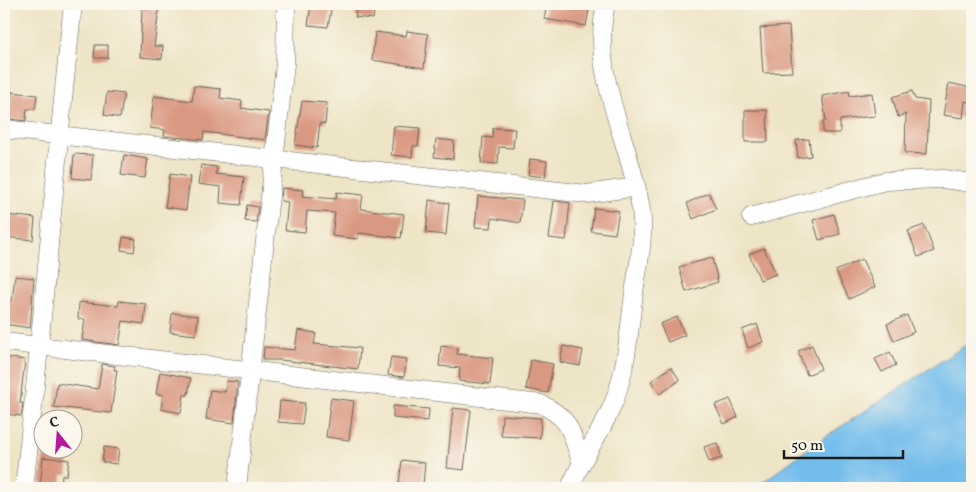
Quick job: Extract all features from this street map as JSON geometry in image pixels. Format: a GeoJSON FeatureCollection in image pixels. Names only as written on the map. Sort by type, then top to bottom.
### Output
{"type":"FeatureCollection","features":[{"type":"Feature","properties":{"kind":"street"},"geometry":{"type":"LineString","coordinates":[[24,488],[40,347],[58,136],[73,4]]}},
{"type":"Feature","properties":{"kind":"street"},"geometry":{"type":"LineString","coordinates":[[237,488],[285,64],[286,4]]}},
{"type":"Feature","properties":{"kind":"street"},"geometry":{"type":"LineString","coordinates":[[570,488],[581,461],[613,404],[626,354],[640,252],[641,212],[636,187],[609,93],[601,24],[606,4]]}},
{"type":"Feature","properties":{"kind":"street"},"geometry":{"type":"LineString","coordinates":[[4,130],[587,194],[636,187]]}},
{"type":"Feature","properties":{"kind":"street"},"geometry":{"type":"LineString","coordinates":[[751,217],[885,182],[943,179],[972,183]]}},
{"type":"Feature","properties":{"kind":"street"},"geometry":{"type":"LineString","coordinates":[[4,342],[250,372],[541,404],[557,412],[568,422],[581,461]]}},
{"type":"Feature","properties":{"kind":"water"},"geometry":{"type":"Polygon","coordinates":[[[972,341],[972,488],[755,488],[813,445],[972,341]]]}},
{"type":"Feature","properties":{"kind":"building"},"geometry":{"type":"Polygon","coordinates":[[[311,4],[332,4],[328,27],[308,25],[311,4]]]}},
{"type":"Feature","properties":{"kind":"building"},"geometry":{"type":"Polygon","coordinates":[[[357,4],[375,4],[373,19],[355,17],[357,4]]]}},
{"type":"Feature","properties":{"kind":"building"},"geometry":{"type":"Polygon","coordinates":[[[547,4],[590,4],[586,26],[544,19],[547,4]]]}},
{"type":"Feature","properties":{"kind":"building"},"geometry":{"type":"Polygon","coordinates":[[[142,8],[159,10],[154,46],[163,46],[162,59],[140,57],[142,8]]]}},
{"type":"Feature","properties":{"kind":"building"},"geometry":{"type":"Polygon","coordinates":[[[789,26],[792,72],[763,73],[760,28],[789,26]]]}},
{"type":"Feature","properties":{"kind":"building"},"geometry":{"type":"Polygon","coordinates":[[[407,31],[428,34],[424,68],[372,60],[375,32],[406,36],[407,31]]]}},
{"type":"Feature","properties":{"kind":"building"},"geometry":{"type":"Polygon","coordinates":[[[95,45],[108,45],[108,58],[94,58],[95,45]]]}},
{"type":"Feature","properties":{"kind":"building"},"geometry":{"type":"Polygon","coordinates":[[[949,83],[972,88],[972,103],[965,101],[963,118],[943,115],[949,83]]]}},
{"type":"Feature","properties":{"kind":"building"},"geometry":{"type":"Polygon","coordinates":[[[194,86],[221,89],[220,98],[242,101],[241,108],[269,112],[265,140],[204,132],[203,140],[164,136],[165,130],[150,128],[154,96],[192,101],[194,86]]]}},
{"type":"Feature","properties":{"kind":"building"},"geometry":{"type":"Polygon","coordinates":[[[849,91],[850,96],[872,93],[875,116],[840,120],[840,133],[823,133],[823,121],[826,121],[822,96],[849,91]]]}},
{"type":"Feature","properties":{"kind":"building"},"geometry":{"type":"Polygon","coordinates":[[[912,91],[915,99],[929,101],[927,154],[905,153],[906,114],[898,117],[892,97],[912,91]]]}},
{"type":"Feature","properties":{"kind":"building"},"geometry":{"type":"Polygon","coordinates":[[[12,92],[37,95],[35,109],[27,109],[26,121],[9,119],[12,92]]]}},
{"type":"Feature","properties":{"kind":"building"},"geometry":{"type":"Polygon","coordinates":[[[107,92],[124,94],[120,118],[104,115],[107,92]]]}},
{"type":"Feature","properties":{"kind":"building"},"geometry":{"type":"Polygon","coordinates":[[[302,101],[327,103],[325,124],[320,123],[317,148],[295,145],[302,101]]]}},
{"type":"Feature","properties":{"kind":"building"},"geometry":{"type":"Polygon","coordinates":[[[745,110],[767,110],[768,142],[745,142],[745,110]]]}},
{"type":"Feature","properties":{"kind":"building"},"geometry":{"type":"Polygon","coordinates":[[[394,126],[420,128],[418,146],[413,146],[412,157],[391,155],[394,126]]]}},
{"type":"Feature","properties":{"kind":"building"},"geometry":{"type":"Polygon","coordinates":[[[493,128],[515,129],[513,148],[499,147],[498,164],[481,163],[483,137],[492,138],[493,128]]]}},
{"type":"Feature","properties":{"kind":"building"},"geometry":{"type":"Polygon","coordinates":[[[436,139],[454,141],[453,159],[434,157],[436,139]]]}},
{"type":"Feature","properties":{"kind":"building"},"geometry":{"type":"Polygon","coordinates":[[[809,139],[811,156],[798,158],[796,140],[809,139]]]}},
{"type":"Feature","properties":{"kind":"building"},"geometry":{"type":"Polygon","coordinates":[[[74,154],[93,155],[91,180],[72,178],[74,154]]]}},
{"type":"Feature","properties":{"kind":"building"},"geometry":{"type":"Polygon","coordinates":[[[124,155],[148,159],[145,178],[121,175],[124,155]]]}},
{"type":"Feature","properties":{"kind":"building"},"geometry":{"type":"Polygon","coordinates":[[[530,159],[547,161],[545,177],[528,175],[530,159]]]}},
{"type":"Feature","properties":{"kind":"building"},"geometry":{"type":"Polygon","coordinates":[[[201,165],[217,167],[216,174],[244,177],[241,205],[220,203],[221,187],[198,184],[201,165]]]}},
{"type":"Feature","properties":{"kind":"building"},"geometry":{"type":"Polygon","coordinates":[[[170,174],[190,177],[186,210],[165,207],[170,174]]]}},
{"type":"Feature","properties":{"kind":"building"},"geometry":{"type":"Polygon","coordinates":[[[282,188],[303,190],[302,196],[336,199],[337,192],[363,195],[361,209],[404,214],[401,238],[358,233],[358,239],[332,236],[335,213],[307,211],[305,232],[285,230],[288,202],[281,201],[282,188]]]}},
{"type":"Feature","properties":{"kind":"building"},"geometry":{"type":"Polygon","coordinates":[[[709,193],[716,209],[693,219],[687,203],[709,193]]]}},
{"type":"Feature","properties":{"kind":"building"},"geometry":{"type":"Polygon","coordinates":[[[478,196],[523,200],[520,223],[492,218],[491,228],[475,227],[478,196]]]}},
{"type":"Feature","properties":{"kind":"building"},"geometry":{"type":"Polygon","coordinates":[[[429,200],[449,203],[446,235],[426,233],[429,200]]]}},
{"type":"Feature","properties":{"kind":"building"},"geometry":{"type":"Polygon","coordinates":[[[554,201],[570,203],[566,240],[549,238],[554,201]]]}},
{"type":"Feature","properties":{"kind":"building"},"geometry":{"type":"Polygon","coordinates":[[[247,205],[258,207],[256,222],[245,221],[247,205]]]}},
{"type":"Feature","properties":{"kind":"building"},"geometry":{"type":"Polygon","coordinates":[[[594,208],[619,211],[615,234],[591,231],[594,208]]]}},
{"type":"Feature","properties":{"kind":"building"},"geometry":{"type":"Polygon","coordinates":[[[834,214],[840,234],[819,240],[813,220],[834,214]]]}},
{"type":"Feature","properties":{"kind":"building"},"geometry":{"type":"Polygon","coordinates":[[[6,215],[35,218],[33,240],[4,237],[6,215]]]}},
{"type":"Feature","properties":{"kind":"building"},"geometry":{"type":"Polygon","coordinates":[[[924,225],[934,251],[918,257],[908,231],[924,225]]]}},
{"type":"Feature","properties":{"kind":"building"},"geometry":{"type":"Polygon","coordinates":[[[123,237],[136,239],[134,252],[121,250],[123,237]]]}},
{"type":"Feature","properties":{"kind":"building"},"geometry":{"type":"Polygon","coordinates":[[[764,248],[776,274],[760,280],[749,254],[764,248]]]}},
{"type":"Feature","properties":{"kind":"building"},"geometry":{"type":"Polygon","coordinates":[[[712,258],[718,282],[686,292],[679,267],[712,258]]]}},
{"type":"Feature","properties":{"kind":"building"},"geometry":{"type":"Polygon","coordinates":[[[862,259],[875,287],[849,299],[836,271],[862,259]]]}},
{"type":"Feature","properties":{"kind":"building"},"geometry":{"type":"Polygon","coordinates":[[[15,276],[34,278],[30,328],[4,324],[5,300],[12,301],[15,276]]]}},
{"type":"Feature","properties":{"kind":"building"},"geometry":{"type":"Polygon","coordinates":[[[119,301],[146,304],[144,324],[123,321],[119,345],[82,340],[85,319],[78,319],[79,302],[118,306],[119,301]]]}},
{"type":"Feature","properties":{"kind":"building"},"geometry":{"type":"Polygon","coordinates":[[[172,313],[198,316],[196,335],[170,332],[172,313]]]}},
{"type":"Feature","properties":{"kind":"building"},"geometry":{"type":"Polygon","coordinates":[[[907,315],[914,332],[894,341],[887,324],[907,315]]]}},
{"type":"Feature","properties":{"kind":"building"},"geometry":{"type":"Polygon","coordinates":[[[677,317],[685,335],[668,342],[660,324],[677,317]]]}},
{"type":"Feature","properties":{"kind":"building"},"geometry":{"type":"Polygon","coordinates":[[[757,324],[763,342],[748,348],[742,330],[757,324]]]}},
{"type":"Feature","properties":{"kind":"building"},"geometry":{"type":"Polygon","coordinates":[[[298,330],[316,333],[314,344],[360,348],[358,369],[280,360],[263,360],[264,347],[295,350],[298,330]]]}},
{"type":"Feature","properties":{"kind":"building"},"geometry":{"type":"Polygon","coordinates":[[[812,345],[821,369],[807,375],[798,351],[812,345]]]}},
{"type":"Feature","properties":{"kind":"building"},"geometry":{"type":"Polygon","coordinates":[[[441,346],[458,348],[457,354],[493,358],[490,384],[459,381],[460,368],[439,366],[441,346]]]}},
{"type":"Feature","properties":{"kind":"building"},"geometry":{"type":"Polygon","coordinates":[[[563,346],[583,350],[580,366],[560,362],[563,346]]]}},
{"type":"Feature","properties":{"kind":"building"},"geometry":{"type":"Polygon","coordinates":[[[890,352],[896,365],[882,372],[875,359],[890,352]]]}},
{"type":"Feature","properties":{"kind":"building"},"geometry":{"type":"Polygon","coordinates":[[[4,357],[25,360],[20,403],[23,403],[21,416],[5,414],[8,392],[4,391],[4,357]]]}},
{"type":"Feature","properties":{"kind":"building"},"geometry":{"type":"Polygon","coordinates":[[[391,357],[407,359],[404,377],[388,375],[391,357]]]}},
{"type":"Feature","properties":{"kind":"building"},"geometry":{"type":"Polygon","coordinates":[[[531,360],[553,364],[548,393],[526,389],[531,360]]]}},
{"type":"Feature","properties":{"kind":"building"},"geometry":{"type":"Polygon","coordinates":[[[102,364],[115,366],[114,370],[117,370],[111,413],[54,407],[57,383],[98,389],[102,364]]]}},
{"type":"Feature","properties":{"kind":"building"},"geometry":{"type":"Polygon","coordinates":[[[671,367],[680,380],[660,394],[651,381],[671,367]]]}},
{"type":"Feature","properties":{"kind":"building"},"geometry":{"type":"Polygon","coordinates":[[[160,372],[191,378],[188,395],[184,395],[181,413],[161,409],[163,395],[156,394],[160,372]]]}},
{"type":"Feature","properties":{"kind":"building"},"geometry":{"type":"Polygon","coordinates":[[[227,381],[238,382],[234,423],[206,419],[210,390],[225,392],[227,381]]]}},
{"type":"Feature","properties":{"kind":"building"},"geometry":{"type":"Polygon","coordinates":[[[331,398],[354,401],[349,440],[326,437],[331,398]]]}},
{"type":"Feature","properties":{"kind":"building"},"geometry":{"type":"Polygon","coordinates":[[[730,399],[738,417],[724,424],[715,405],[730,399]]]}},
{"type":"Feature","properties":{"kind":"building"},"geometry":{"type":"Polygon","coordinates":[[[280,401],[305,403],[302,424],[278,422],[280,401]]]}},
{"type":"Feature","properties":{"kind":"building"},"geometry":{"type":"Polygon","coordinates":[[[393,406],[429,409],[428,421],[393,418],[393,406]]]}},
{"type":"Feature","properties":{"kind":"building"},"geometry":{"type":"Polygon","coordinates":[[[453,408],[471,410],[464,470],[447,468],[453,408]]]}},
{"type":"Feature","properties":{"kind":"building"},"geometry":{"type":"Polygon","coordinates":[[[502,415],[541,418],[540,438],[501,436],[502,415]]]}},
{"type":"Feature","properties":{"kind":"building"},"geometry":{"type":"Polygon","coordinates":[[[717,443],[722,458],[709,462],[704,447],[717,443]]]}},
{"type":"Feature","properties":{"kind":"building"},"geometry":{"type":"Polygon","coordinates":[[[104,447],[119,449],[117,464],[102,462],[104,447]]]}},
{"type":"Feature","properties":{"kind":"building"},"geometry":{"type":"Polygon","coordinates":[[[43,460],[69,460],[67,475],[62,475],[61,488],[40,488],[43,460]]]}},
{"type":"Feature","properties":{"kind":"building"},"geometry":{"type":"Polygon","coordinates":[[[402,460],[425,463],[423,485],[399,483],[402,460]]]}}]}
